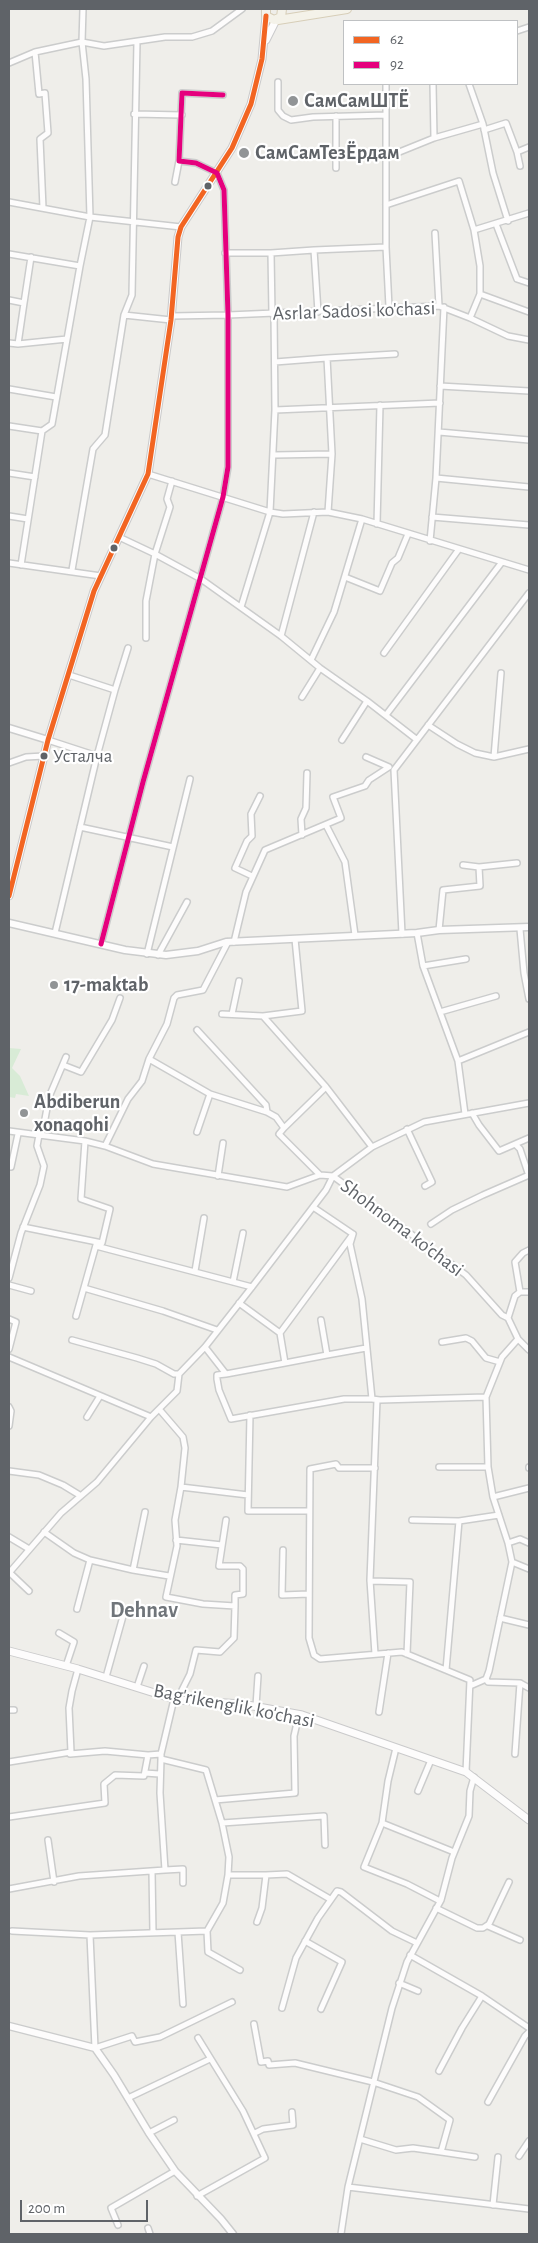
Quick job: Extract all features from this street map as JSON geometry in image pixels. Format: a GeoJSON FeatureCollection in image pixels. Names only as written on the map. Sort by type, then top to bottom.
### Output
{"type":"FeatureCollection","features":[{"type":"Feature","properties":{"kind":"main road"},"geometry":{"type":"LineString","coordinates":[[265,42],[282,14],[282,9]]}},
{"type":"Feature","properties":{"kind":"main road"},"geometry":{"type":"LineString","coordinates":[[266,11],[271,20],[277,20],[347,9]]}},
{"type":"Feature","properties":{"kind":"main road"},"geometry":{"type":"LineString","coordinates":[[9,896],[10,884],[48,740],[94,591],[148,474],[171,318],[175,262],[181,227],[232,148],[251,104],[265,42],[266,11]]}},
{"type":"Feature","properties":{"kind":"main road","name":"Bag'rikenglik ko'chasi"},"geometry":{"type":"LineString","coordinates":[[9,1651],[106,1677],[176,1699],[256,1706],[299,1714],[466,1772],[529,1820]]}},
{"type":"Feature","properties":{"kind":"street"},"geometry":{"type":"LineString","coordinates":[[9,426],[42,431],[52,424],[90,217],[86,79],[82,42],[83,9]]}},
{"type":"Feature","properties":{"kind":"street"},"geometry":{"type":"LineString","coordinates":[[9,63],[35,52],[82,42],[104,46],[165,37],[192,37],[212,31],[242,9]]}},
{"type":"Feature","properties":{"kind":"street"},"geometry":{"type":"LineString","coordinates":[[72,570],[93,449],[105,436],[124,315],[132,295],[134,114],[137,42]]}},
{"type":"Feature","properties":{"kind":"street"},"geometry":{"type":"LineString","coordinates":[[35,52],[39,94],[45,93],[48,133],[40,139],[42,208]]}},
{"type":"Feature","properties":{"kind":"street"},"geometry":{"type":"LineString","coordinates":[[278,82],[278,110],[283,116],[291,120],[313,117],[386,115]]}},
{"type":"Feature","properties":{"kind":"street"},"geometry":{"type":"LineString","coordinates":[[386,85],[386,247],[389,308]]}},
{"type":"Feature","properties":{"kind":"street"},"geometry":{"type":"LineString","coordinates":[[433,85],[434,138]]}},
{"type":"Feature","properties":{"kind":"street"},"geometry":{"type":"LineString","coordinates":[[469,85],[483,127],[493,173],[508,221]]}},
{"type":"Feature","properties":{"kind":"street"},"geometry":{"type":"LineString","coordinates":[[175,182],[182,114],[182,93],[223,95]]}},
{"type":"Feature","properties":{"kind":"street"},"geometry":{"type":"LineString","coordinates":[[134,114],[182,114]]}},
{"type":"Feature","properties":{"kind":"street"},"geometry":{"type":"LineString","coordinates":[[336,116],[336,168]]}},
{"type":"Feature","properties":{"kind":"street"},"geometry":{"type":"LineString","coordinates":[[387,157],[434,138],[506,123],[520,166]]}},
{"type":"Feature","properties":{"kind":"street"},"geometry":{"type":"LineString","coordinates":[[517,152],[529,147]]}},
{"type":"Feature","properties":{"kind":"street"},"geometry":{"type":"LineString","coordinates":[[101,944],[224,497],[228,467],[228,315],[224,190],[217,173],[196,163],[178,161]]}},
{"type":"Feature","properties":{"kind":"street"},"geometry":{"type":"LineString","coordinates":[[386,205],[459,181],[474,230],[480,266],[480,294],[470,318]]}},
{"type":"Feature","properties":{"kind":"street"},"geometry":{"type":"LineString","coordinates":[[9,202],[90,217],[181,227]]}},
{"type":"Feature","properties":{"kind":"street"},"geometry":{"type":"LineString","coordinates":[[474,230],[529,214]]}},
{"type":"Feature","properties":{"kind":"street"},"geometry":{"type":"LineString","coordinates":[[496,224],[517,279],[529,283]]}},
{"type":"Feature","properties":{"kind":"street"},"geometry":{"type":"LineString","coordinates":[[430,541],[440,403],[441,307],[435,233]]}},
{"type":"Feature","properties":{"kind":"street"},"geometry":{"type":"LineString","coordinates":[[225,253],[386,247]]}},
{"type":"Feature","properties":{"kind":"street"},"geometry":{"type":"LineString","coordinates":[[314,250],[318,312]]}},
{"type":"Feature","properties":{"kind":"street"},"geometry":{"type":"LineString","coordinates":[[241,608],[270,512],[275,410],[271,252]]}},
{"type":"Feature","properties":{"kind":"street"},"geometry":{"type":"LineString","coordinates":[[9,254],[80,266]]}},
{"type":"Feature","properties":{"kind":"street"},"geometry":{"type":"LineString","coordinates":[[18,344],[31,257]]}},
{"type":"Feature","properties":{"kind":"street"},"geometry":{"type":"LineString","coordinates":[[480,294],[529,312]]}},
{"type":"Feature","properties":{"kind":"street"},"geometry":{"type":"LineString","coordinates":[[9,300],[24,303]]}},
{"type":"Feature","properties":{"kind":"street","name":"Asrlar Sadosi ko'chasi"},"geometry":{"type":"LineString","coordinates":[[124,315],[171,318],[441,307],[508,336],[529,340]]}},
{"type":"Feature","properties":{"kind":"street"},"geometry":{"type":"LineString","coordinates":[[9,343],[18,344],[67,339]]}},
{"type":"Feature","properties":{"kind":"street"},"geometry":{"type":"LineString","coordinates":[[275,362],[395,354]]}},
{"type":"Feature","properties":{"kind":"street"},"geometry":{"type":"LineString","coordinates":[[327,358],[332,454],[328,512]]}},
{"type":"Feature","properties":{"kind":"street"},"geometry":{"type":"LineString","coordinates":[[440,386],[529,391]]}},
{"type":"Feature","properties":{"kind":"street"},"geometry":{"type":"LineString","coordinates":[[9,389],[56,397]]}},
{"type":"Feature","properties":{"kind":"street"},"geometry":{"type":"LineString","coordinates":[[275,410],[440,403]]}},
{"type":"Feature","properties":{"kind":"street"},"geometry":{"type":"LineString","coordinates":[[377,524],[380,406]]}},
{"type":"Feature","properties":{"kind":"street"},"geometry":{"type":"LineString","coordinates":[[21,566],[42,431]]}},
{"type":"Feature","properties":{"kind":"street"},"geometry":{"type":"LineString","coordinates":[[439,432],[529,440]]}},
{"type":"Feature","properties":{"kind":"street"},"geometry":{"type":"LineString","coordinates":[[274,455],[332,454]]}},
{"type":"Feature","properties":{"kind":"street"},"geometry":{"type":"LineString","coordinates":[[9,473],[35,477]]}},
{"type":"Feature","properties":{"kind":"street"},"geometry":{"type":"LineString","coordinates":[[148,474],[270,512],[284,514],[328,512],[362,519],[529,570]]}},
{"type":"Feature","properties":{"kind":"street"},"geometry":{"type":"LineString","coordinates":[[436,478],[529,487]]}},
{"type":"Feature","properties":{"kind":"street"},"geometry":{"type":"LineString","coordinates":[[146,638],[146,601],[155,554],[170,507],[167,499],[172,481]]}},
{"type":"Feature","properties":{"kind":"street"},"geometry":{"type":"LineString","coordinates":[[281,636],[314,512]]}},
{"type":"Feature","properties":{"kind":"street"},"geometry":{"type":"LineString","coordinates":[[9,516],[28,519]]}},
{"type":"Feature","properties":{"kind":"street"},"geometry":{"type":"LineString","coordinates":[[432,517],[529,525]]}},
{"type":"Feature","properties":{"kind":"street"},"geometry":{"type":"LineString","coordinates":[[311,660],[334,612],[362,519]]}},
{"type":"Feature","properties":{"kind":"street"},"geometry":{"type":"LineString","coordinates":[[345,577],[380,591],[392,563],[398,558],[408,534]]}},
{"type":"Feature","properties":{"kind":"street"},"geometry":{"type":"LineString","coordinates":[[119,537],[200,579],[281,636],[320,668],[416,739]]}},
{"type":"Feature","properties":{"kind":"street"},"geometry":{"type":"LineString","coordinates":[[384,652],[459,549]]}},
{"type":"Feature","properties":{"kind":"street"},"geometry":{"type":"LineString","coordinates":[[386,715],[502,562]]}},
{"type":"Feature","properties":{"kind":"street"},"geometry":{"type":"LineString","coordinates":[[9,563],[21,566],[72,570],[101,576]]}},
{"type":"Feature","properties":{"kind":"street"},"geometry":{"type":"LineString","coordinates":[[105,1146],[128,1099],[142,1080],[149,1059],[166,1024],[174,998],[203,990],[231,942],[252,876],[264,850],[342,818],[333,797],[365,786],[369,780],[391,769],[428,725],[529,593]]}},
{"type":"Feature","properties":{"kind":"street"},"geometry":{"type":"LineString","coordinates":[[55,933],[97,756],[128,648]]}},
{"type":"Feature","properties":{"kind":"street"},"geometry":{"type":"LineString","coordinates":[[302,697],[320,668]]}},
{"type":"Feature","properties":{"kind":"street"},"geometry":{"type":"LineString","coordinates":[[494,757],[501,672]]}},
{"type":"Feature","properties":{"kind":"street"},"geometry":{"type":"LineString","coordinates":[[68,675],[115,690]]}},
{"type":"Feature","properties":{"kind":"street"},"geometry":{"type":"LineString","coordinates":[[342,740],[367,701]]}},
{"type":"Feature","properties":{"kind":"street"},"geometry":{"type":"LineString","coordinates":[[428,725],[466,748],[494,757],[529,749]]}},
{"type":"Feature","properties":{"kind":"street"},"geometry":{"type":"LineString","coordinates":[[9,728],[97,756]]}},
{"type":"Feature","properties":{"kind":"street"},"geometry":{"type":"LineString","coordinates":[[9,763],[26,756],[44,756]]}},
{"type":"Feature","properties":{"kind":"street"},"geometry":{"type":"LineString","coordinates":[[366,757],[391,769]]}},
{"type":"Feature","properties":{"kind":"street"},"geometry":{"type":"LineString","coordinates":[[391,769],[402,934]]}},
{"type":"Feature","properties":{"kind":"street"},"geometry":{"type":"LineString","coordinates":[[302,834],[301,819],[306,808],[307,773]]}},
{"type":"Feature","properties":{"kind":"street"},"geometry":{"type":"LineString","coordinates":[[146,954],[190,779]]}},
{"type":"Feature","properties":{"kind":"street"},"geometry":{"type":"LineString","coordinates":[[252,876],[235,868],[247,841],[252,836],[251,814],[260,796]]}},
{"type":"Feature","properties":{"kind":"street"},"geometry":{"type":"LineString","coordinates":[[326,825],[345,862],[355,935]]}},
{"type":"Feature","properties":{"kind":"street"},"geometry":{"type":"LineString","coordinates":[[80,827],[173,847]]}},
{"type":"Feature","properties":{"kind":"street"},"geometry":{"type":"LineString","coordinates":[[463,865],[480,867],[517,863]]}},
{"type":"Feature","properties":{"kind":"street"},"geometry":{"type":"LineString","coordinates":[[439,930],[443,890],[480,886],[480,867]]}},
{"type":"Feature","properties":{"kind":"street"},"geometry":{"type":"LineString","coordinates":[[158,955],[187,902]]}},
{"type":"Feature","properties":{"kind":"street"},"geometry":{"type":"LineString","coordinates":[[9,923],[146,954],[158,955],[198,951],[231,942],[402,934],[439,930],[529,928]]}},
{"type":"Feature","properties":{"kind":"street"},"geometry":{"type":"LineString","coordinates":[[520,929],[529,999]]}},
{"type":"Feature","properties":{"kind":"street"},"geometry":{"type":"LineString","coordinates":[[417,933],[423,966],[458,1061],[465,1114]]}},
{"type":"Feature","properties":{"kind":"street"},"geometry":{"type":"LineString","coordinates":[[222,1014],[263,1016],[302,1011],[296,939]]}},
{"type":"Feature","properties":{"kind":"street"},"geometry":{"type":"LineString","coordinates":[[423,966],[466,959]]}},
{"type":"Feature","properties":{"kind":"street"},"geometry":{"type":"LineString","coordinates":[[232,1014],[239,981]]}},
{"type":"Feature","properties":{"kind":"street"},"geometry":{"type":"LineString","coordinates":[[440,1012],[496,996]]}},
{"type":"Feature","properties":{"kind":"street"},"geometry":{"type":"LineString","coordinates":[[63,1065],[81,1072],[112,1020],[120,998]]}},
{"type":"Feature","properties":{"kind":"street"},"geometry":{"type":"LineString","coordinates":[[263,1016],[326,1087],[372,1147]]}},
{"type":"Feature","properties":{"kind":"street"},"geometry":{"type":"LineString","coordinates":[[197,1030],[266,1105],[267,1112]]}},
{"type":"Feature","properties":{"kind":"street"},"geometry":{"type":"LineString","coordinates":[[458,1061],[529,1032]]}},
{"type":"Feature","properties":{"kind":"street"},"geometry":{"type":"LineString","coordinates":[[9,1278],[24,1227],[40,1185],[44,1166],[37,1146],[39,1135],[45,1119],[49,1097],[66,1058]]}},
{"type":"Feature","properties":{"kind":"street"},"geometry":{"type":"LineString","coordinates":[[149,1059],[210,1094],[267,1112],[276,1118],[284,1128]]}},
{"type":"Feature","properties":{"kind":"street"},"geometry":{"type":"LineString","coordinates":[[320,1175],[279,1134],[326,1087]]}},
{"type":"Feature","properties":{"kind":"street"},"geometry":{"type":"LineString","coordinates":[[196,1132],[210,1094]]}},
{"type":"Feature","properties":{"kind":"street"},"geometry":{"type":"LineString","coordinates":[[29,1591],[9,1572],[61,1513],[97,1482],[151,1417],[177,1391],[179,1374],[205,1346],[252,1287],[313,1207],[333,1176],[372,1147],[424,1122],[529,1103]]}},
{"type":"Feature","properties":{"kind":"street"},"geometry":{"type":"LineString","coordinates":[[472,1113],[499,1151],[529,1138]]}},
{"type":"Feature","properties":{"kind":"street"},"geometry":{"type":"LineString","coordinates":[[407,1129],[432,1182],[425,1186]]}},
{"type":"Feature","properties":{"kind":"street","name":"Shohnoma ko'chasi"},"geometry":{"type":"LineString","coordinates":[[9,1131],[18,1134],[86,1141],[153,1164],[287,1187],[320,1175],[333,1176],[466,1274],[502,1315],[508,1318],[518,1339],[529,1350]]}},
{"type":"Feature","properties":{"kind":"street"},"geometry":{"type":"LineString","coordinates":[[11,1166],[18,1134]]}},
{"type":"Feature","properties":{"kind":"street"},"geometry":{"type":"LineString","coordinates":[[86,1141],[81,1199],[110,1209],[102,1243],[97,1244]]}},
{"type":"Feature","properties":{"kind":"street"},"geometry":{"type":"LineString","coordinates":[[218,1176],[223,1143]]}},
{"type":"Feature","properties":{"kind":"street"},"geometry":{"type":"LineString","coordinates":[[431,1224],[452,1210],[529,1175],[520,1149],[516,1145]]}},
{"type":"Feature","properties":{"kind":"street"},"geometry":{"type":"LineString","coordinates":[[313,1207],[353,1234]]}},
{"type":"Feature","properties":{"kind":"street"},"geometry":{"type":"LineString","coordinates":[[195,1272],[204,1218]]}},
{"type":"Feature","properties":{"kind":"street"},"geometry":{"type":"LineString","coordinates":[[24,1227],[97,1244],[252,1287]]}},
{"type":"Feature","properties":{"kind":"street"},"geometry":{"type":"LineString","coordinates":[[233,1282],[243,1232]]}},
{"type":"Feature","properties":{"kind":"street"},"geometry":{"type":"LineString","coordinates":[[280,1333],[353,1234]]}},
{"type":"Feature","properties":{"kind":"street"},"geometry":{"type":"LineString","coordinates":[[353,1234],[350,1244],[361,1292],[366,1348],[375,1400],[370,1581],[375,1654]]}},
{"type":"Feature","properties":{"kind":"street"},"geometry":{"type":"LineString","coordinates":[[76,1316],[97,1244]]}},
{"type":"Feature","properties":{"kind":"street"},"geometry":{"type":"LineString","coordinates":[[520,1292],[515,1262],[523,1253],[529,1250]]}},
{"type":"Feature","properties":{"kind":"street"},"geometry":{"type":"LineString","coordinates":[[9,1285],[30,1291]]}},
{"type":"Feature","properties":{"kind":"street"},"geometry":{"type":"LineString","coordinates":[[84,1288],[163,1311],[217,1330]]}},
{"type":"Feature","properties":{"kind":"street"},"geometry":{"type":"LineString","coordinates":[[508,1318],[515,1296],[520,1292],[529,1292]]}},
{"type":"Feature","properties":{"kind":"street"},"geometry":{"type":"LineString","coordinates":[[239,1303],[280,1333],[285,1363]]}},
{"type":"Feature","properties":{"kind":"street"},"geometry":{"type":"LineString","coordinates":[[9,1320],[16,1322],[9,1349]]}},
{"type":"Feature","properties":{"kind":"street"},"geometry":{"type":"LineString","coordinates":[[321,1320],[326,1355]]}},
{"type":"Feature","properties":{"kind":"street"},"geometry":{"type":"LineString","coordinates":[[442,1342],[466,1338],[472,1341],[486,1358],[500,1362]]}},
{"type":"Feature","properties":{"kind":"street"},"geometry":{"type":"LineString","coordinates":[[486,1679],[512,1562],[493,1497],[488,1467],[486,1397],[500,1362],[518,1339]]}},
{"type":"Feature","properties":{"kind":"street"},"geometry":{"type":"LineString","coordinates":[[72,1340],[156,1364],[174,1374],[179,1374]]}},
{"type":"Feature","properties":{"kind":"street"},"geometry":{"type":"LineString","coordinates":[[205,1346],[226,1374]]}},
{"type":"Feature","properties":{"kind":"street"},"geometry":{"type":"LineString","coordinates":[[366,1348],[217,1375],[219,1390],[231,1419],[344,1399],[486,1397]]}},
{"type":"Feature","properties":{"kind":"street"},"geometry":{"type":"LineString","coordinates":[[9,1357],[151,1417]]}},
{"type":"Feature","properties":{"kind":"street"},"geometry":{"type":"LineString","coordinates":[[87,1417],[100,1396]]}},
{"type":"Feature","properties":{"kind":"street"},"geometry":{"type":"LineString","coordinates":[[9,1407],[11,1411],[9,1426]]}},
{"type":"Feature","properties":{"kind":"street"},"geometry":{"type":"LineString","coordinates":[[159,1409],[183,1436],[184,1454],[175,1520],[177,1546],[166,1597],[203,1604],[235,1606]]}},
{"type":"Feature","properties":{"kind":"street"},"geometry":{"type":"LineString","coordinates":[[250,1415],[248,1511],[309,1511]]}},
{"type":"Feature","properties":{"kind":"street"},"geometry":{"type":"LineString","coordinates":[[374,1468],[339,1468],[336,1464],[310,1468],[309,1638],[317,1658],[320,1659],[402,1652],[470,1680],[466,1772]]}},
{"type":"Feature","properties":{"kind":"street"},"geometry":{"type":"LineString","coordinates":[[439,1467],[488,1467]]}},
{"type":"Feature","properties":{"kind":"street"},"geometry":{"type":"LineString","coordinates":[[9,1471],[39,1475],[63,1485],[82,1496]]}},
{"type":"Feature","properties":{"kind":"street"},"geometry":{"type":"LineString","coordinates":[[181,1487],[248,1495]]}},
{"type":"Feature","properties":{"kind":"street"},"geometry":{"type":"LineString","coordinates":[[493,1497],[529,1488]]}},
{"type":"Feature","properties":{"kind":"street"},"geometry":{"type":"LineString","coordinates":[[133,1570],[145,1512]]}},
{"type":"Feature","properties":{"kind":"street"},"geometry":{"type":"LineString","coordinates":[[412,1520],[459,1522],[499,1515]]}},
{"type":"Feature","properties":{"kind":"street"},"geometry":{"type":"LineString","coordinates":[[165,1870],[159,1774],[161,1757],[176,1699],[190,1674],[196,1650],[220,1652],[234,1638],[235,1594],[243,1594],[243,1569],[240,1566],[219,1566],[226,1520]]}},
{"type":"Feature","properties":{"kind":"street"},"geometry":{"type":"LineString","coordinates":[[446,1670],[459,1522]]}},
{"type":"Feature","properties":{"kind":"street"},"geometry":{"type":"LineString","coordinates":[[44,1532],[74,1553],[90,1560],[169,1576]]}},
{"type":"Feature","properties":{"kind":"street"},"geometry":{"type":"LineString","coordinates":[[9,1537],[29,1549]]}},
{"type":"Feature","properties":{"kind":"street"},"geometry":{"type":"LineString","coordinates":[[508,1543],[520,1539],[529,1543]]}},
{"type":"Feature","properties":{"kind":"street"},"geometry":{"type":"LineString","coordinates":[[176,1540],[222,1545]]}},
{"type":"Feature","properties":{"kind":"street"},"geometry":{"type":"LineString","coordinates":[[283,1550],[282,1595],[309,1594]]}},
{"type":"Feature","properties":{"kind":"street"},"geometry":{"type":"LineString","coordinates":[[77,1610],[90,1560]]}},
{"type":"Feature","properties":{"kind":"street"},"geometry":{"type":"LineString","coordinates":[[512,1562],[529,1569]]}},
{"type":"Feature","properties":{"kind":"street"},"geometry":{"type":"LineString","coordinates":[[370,1581],[410,1582],[407,1654]]}},
{"type":"Feature","properties":{"kind":"street"},"geometry":{"type":"LineString","coordinates":[[106,1677],[125,1609]]}},
{"type":"Feature","properties":{"kind":"street"},"geometry":{"type":"LineString","coordinates":[[500,1618],[529,1626]]}},
{"type":"Feature","properties":{"kind":"street"},"geometry":{"type":"LineString","coordinates":[[60,1633],[74,1642],[66,1666]]}},
{"type":"Feature","properties":{"kind":"street"},"geometry":{"type":"LineString","coordinates":[[379,1712],[388,1653]]}},
{"type":"Feature","properties":{"kind":"street"},"geometry":{"type":"LineString","coordinates":[[138,1687],[144,1666]]}},
{"type":"Feature","properties":{"kind":"street"},"geometry":{"type":"LineString","coordinates":[[70,1754],[69,1708],[78,1669]]}},
{"type":"Feature","properties":{"kind":"street"},"geometry":{"type":"LineString","coordinates":[[256,1706],[258,1676]]}},
{"type":"Feature","properties":{"kind":"street"},"geometry":{"type":"LineString","coordinates":[[470,1686],[486,1679]]}},
{"type":"Feature","properties":{"kind":"street"},"geometry":{"type":"LineString","coordinates":[[486,1679],[488,1682],[520,1683],[529,1688]]}},
{"type":"Feature","properties":{"kind":"street"},"geometry":{"type":"LineString","coordinates":[[515,1754],[520,1683]]}},
{"type":"Feature","properties":{"kind":"street"},"geometry":{"type":"LineString","coordinates":[[215,1800],[295,1793],[294,1736],[299,1714]]}},
{"type":"Feature","properties":{"kind":"street"},"geometry":{"type":"LineString","coordinates":[[396,1748],[388,1781],[382,1823],[364,1867],[407,1884],[440,1901]]}},
{"type":"Feature","properties":{"kind":"street"},"geometry":{"type":"LineString","coordinates":[[9,1762],[105,1750],[161,1757],[206,1770],[222,1823],[229,1857],[223,1902],[207,1931],[208,1952],[240,1970]]}},
{"type":"Feature","properties":{"kind":"street"},"geometry":{"type":"LineString","coordinates":[[145,1773],[148,1755]]}},
{"type":"Feature","properties":{"kind":"street"},"geometry":{"type":"LineString","coordinates":[[418,1791],[431,1760]]}},
{"type":"Feature","properties":{"kind":"street"},"geometry":{"type":"LineString","coordinates":[[9,1817],[102,1804],[106,1800],[104,1784],[113,1776],[144,1776],[145,1773],[159,1774]]}},
{"type":"Feature","properties":{"kind":"street"},"geometry":{"type":"LineString","coordinates":[[341,2234],[348,2187],[399,1983],[410,1955],[440,1901],[454,1852],[469,1816],[470,1791],[474,1777]]}},
{"type":"Feature","properties":{"kind":"street"},"geometry":{"type":"LineString","coordinates":[[222,1823],[324,1816],[325,1845]]}},
{"type":"Feature","properties":{"kind":"street"},"geometry":{"type":"LineString","coordinates":[[382,1823],[454,1852]]}},
{"type":"Feature","properties":{"kind":"street"},"geometry":{"type":"LineString","coordinates":[[48,1840],[54,1882]]}},
{"type":"Feature","properties":{"kind":"street"},"geometry":{"type":"LineString","coordinates":[[9,1889],[79,1876],[165,1870],[183,1870],[183,1883]]}},
{"type":"Feature","properties":{"kind":"street"},"geometry":{"type":"LineString","coordinates":[[152,1871],[153,1933]]}},
{"type":"Feature","properties":{"kind":"street"},"geometry":{"type":"LineString","coordinates":[[228,1875],[287,1874],[330,1899]]}},
{"type":"Feature","properties":{"kind":"street"},"geometry":{"type":"LineString","coordinates":[[257,1922],[262,1908],[266,1875]]}},
{"type":"Feature","properties":{"kind":"street"},"geometry":{"type":"LineString","coordinates":[[488,1926],[509,1882]]}},
{"type":"Feature","properties":{"kind":"street"},"geometry":{"type":"LineString","coordinates":[[282,2008],[296,1958],[335,1892],[341,1892],[392,1931],[417,1943]]}},
{"type":"Feature","properties":{"kind":"street"},"geometry":{"type":"LineString","coordinates":[[436,1908],[477,1928],[488,1926],[520,1940]]}},
{"type":"Feature","properties":{"kind":"street"},"geometry":{"type":"LineString","coordinates":[[12,1931],[90,1935],[207,1931]]}},
{"type":"Feature","properties":{"kind":"street"},"geometry":{"type":"LineString","coordinates":[[178,1932],[183,2004]]}},
{"type":"Feature","properties":{"kind":"street"},"geometry":{"type":"LineString","coordinates":[[90,1935],[95,2048],[149,2134],[175,2171],[233,2234]]}},
{"type":"Feature","properties":{"kind":"street"},"geometry":{"type":"LineString","coordinates":[[305,1941],[342,1962],[321,2009]]}},
{"type":"Feature","properties":{"kind":"street"},"geometry":{"type":"LineString","coordinates":[[410,1955],[482,1996],[529,2030],[488,2102]]}},
{"type":"Feature","properties":{"kind":"street"},"geometry":{"type":"LineString","coordinates":[[399,1983],[418,1991]]}},
{"type":"Feature","properties":{"kind":"street"},"geometry":{"type":"LineString","coordinates":[[439,2071],[482,1996]]}},
{"type":"Feature","properties":{"kind":"street"},"geometry":{"type":"LineString","coordinates":[[9,2026],[95,2048],[132,2036],[135,2042],[160,2037],[232,2002]]}},
{"type":"Feature","properties":{"kind":"street"},"geometry":{"type":"LineString","coordinates":[[254,2024],[261,2062],[268,2061],[269,2065],[302,2064],[373,2082],[418,2096],[450,2120],[441,2152]]}},
{"type":"Feature","properties":{"kind":"street"},"geometry":{"type":"LineString","coordinates":[[197,2196],[265,2158],[255,2133],[198,2038]]}},
{"type":"Feature","properties":{"kind":"street"},"geometry":{"type":"LineString","coordinates":[[128,2098],[210,2059]]}},
{"type":"Feature","properties":{"kind":"street"},"geometry":{"type":"LineString","coordinates":[[255,2133],[293,2125],[292,2112]]}},
{"type":"Feature","properties":{"kind":"street"},"geometry":{"type":"LineString","coordinates":[[149,2134],[174,2120]]}},
{"type":"Feature","properties":{"kind":"street"},"geometry":{"type":"LineString","coordinates":[[360,2139],[396,2150],[413,2148],[475,2157]]}},
{"type":"Feature","properties":{"kind":"street"},"geometry":{"type":"LineString","coordinates":[[520,2156],[529,2141]]}},
{"type":"Feature","properties":{"kind":"street"},"geometry":{"type":"LineString","coordinates":[[493,2205],[498,2157]]}},
{"type":"Feature","properties":{"kind":"street"},"geometry":{"type":"LineString","coordinates":[[118,2225],[111,2208],[175,2171]]}},
{"type":"Feature","properties":{"kind":"street"},"geometry":{"type":"LineString","coordinates":[[348,2187],[529,2209]]}},
{"type":"Feature","properties":{"kind":"street"},"geometry":{"type":"LineString","coordinates":[[148,2228],[150,2234]]}},
{"type":"Feature","properties":{"kind":"green space"},"geometry":{"type":"Polygon","coordinates":[[[9,1048],[21,1049],[12,1068],[20,1076],[29,1096],[16,1094],[15,1098],[9,1097],[9,1048]]]}},
{"type":"Feature","properties":{"kind":"transit line","name":"62"},"geometry":{"type":"LineString","coordinates":[[9,896],[48,740],[94,591],[148,474],[171,320],[178,237],[181,227],[232,148],[251,104],[262,59],[266,16]]}},
{"type":"Feature","properties":{"kind":"transit line","name":"92"},"geometry":{"type":"LineString","coordinates":[[101,944],[143,782],[223,497],[228,467],[228,315],[224,190],[217,173],[196,163],[179,161],[182,93],[223,95]]}},
{"type":"Feature","properties":{"kind":"place","name":"СамСамШТЁ"},"geometry":{"type":"Point","coordinates":[293,101]}},
{"type":"Feature","properties":{"kind":"place","name":"СамСамТезЁрдам"},"geometry":{"type":"Point","coordinates":[244,153]}},
{"type":"Feature","properties":{"kind":"place","name":"Усталча"},"geometry":{"type":"Point","coordinates":[44,756]}},
{"type":"Feature","properties":{"kind":"place","name":"17-maktab"},"geometry":{"type":"Point","coordinates":[54,985]}},
{"type":"Feature","properties":{"kind":"place","name":"Abdiberun xonaqohi"},"geometry":{"type":"Point","coordinates":[24,1113]}},
{"type":"Feature","properties":{"kind":"district","name":"Dehnav"},"geometry":{"type":"Point","coordinates":[144,1610]}}]}
